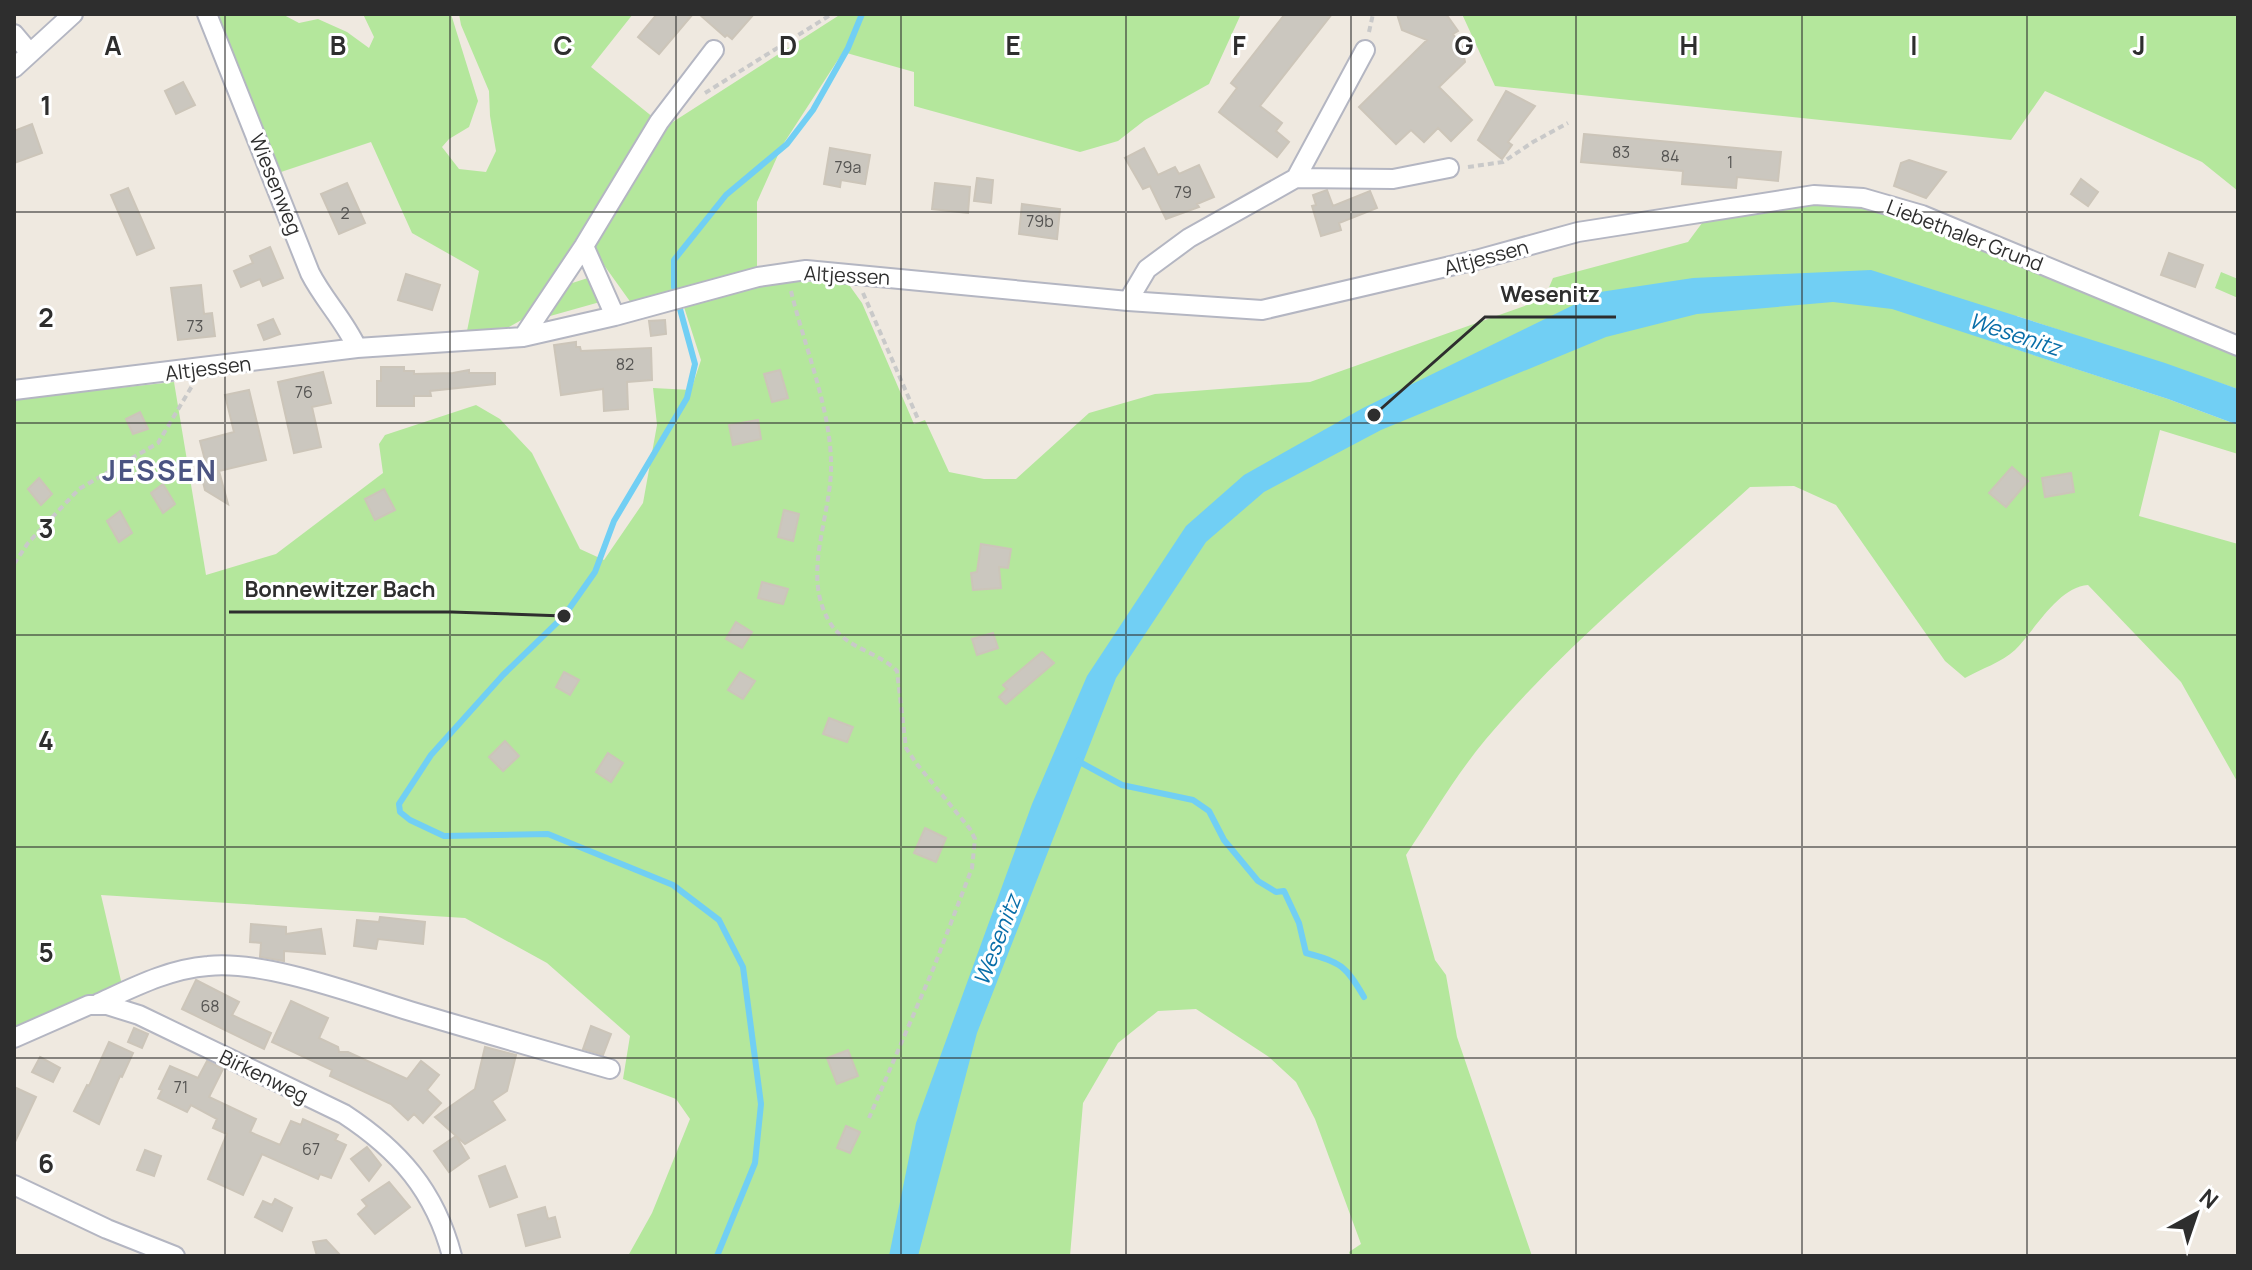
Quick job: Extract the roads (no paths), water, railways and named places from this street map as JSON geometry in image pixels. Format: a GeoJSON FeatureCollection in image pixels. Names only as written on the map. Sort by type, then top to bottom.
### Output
{"type":"FeatureCollection","features":[{"type":"Feature","properties":{"kind":"street"},"geometry":{"type":"LineString","coordinates":[[14,68],[73,14]]}},
{"type":"Feature","properties":{"kind":"street","name":"Wiesenweg"},"geometry":{"type":"LineString","coordinates":[[207,14],[310,273],[357,348]]}},
{"type":"Feature","properties":{"kind":"street"},"geometry":{"type":"LineString","coordinates":[[14,34],[30,53]]}},
{"type":"Feature","properties":{"kind":"street"},"geometry":{"type":"LineString","coordinates":[[523,337],[584,246],[659,122],[714,50]]}},
{"type":"Feature","properties":{"kind":"street"},"geometry":{"type":"LineString","coordinates":[[1296,178],[1365,50]]}},
{"type":"Feature","properties":{"kind":"street"},"geometry":{"type":"LineString","coordinates":[[1128,301],[1147,269],[1178,246],[1296,178],[1393,179],[1449,168]]}},
{"type":"Feature","properties":{"kind":"street","name":"Liebethaler Grund"},"geometry":{"type":"LineString","coordinates":[[1677,215],[1814,195],[1863,198],[1922,215],[2238,346]]}},
{"type":"Feature","properties":{"kind":"street","name":"Altjessen"},"geometry":{"type":"LineString","coordinates":[[14,390],[357,348],[523,337],[615,316],[758,277],[806,270],[1128,301],[1262,310],[1476,260],[1578,232],[1677,215]]}},
{"type":"Feature","properties":{"kind":"street"},"geometry":{"type":"LineString","coordinates":[[584,246],[615,316]]}},
{"type":"Feature","properties":{"kind":"street"},"geometry":{"type":"LineString","coordinates":[[14,1038],[146,982],[180,971],[233,965],[340,989],[610,1069]]}},
{"type":"Feature","properties":{"kind":"street","name":"Birkenweg"},"geometry":{"type":"LineString","coordinates":[[99,1003],[139,1015],[344,1114],[375,1134],[401,1158],[421,1185],[452,1256]]}},
{"type":"Feature","properties":{"kind":"street"},"geometry":{"type":"LineString","coordinates":[[14,1185],[107,1229],[175,1256]]}},
{"type":"Feature","properties":{"kind":"water"},"geometry":{"type":"Polygon","coordinates":[[[1871,270],[2238,389],[2238,425],[2168,399],[1892,309],[1833,302],[1697,314],[1606,337],[1381,430],[1264,492],[1206,542],[1116,678],[977,1033],[918,1256],[889,1256],[916,1123],[1032,804],[1087,676],[1186,526],[1244,475],[1363,408],[1600,292],[1693,278],[1871,270]]]}},
{"type":"Feature","properties":{"kind":"waterway"},"geometry":{"type":"LineString","coordinates":[[717,1256],[755,1163],[761,1104],[743,967],[719,920],[673,885],[548,834],[444,836],[410,820],[400,812],[399,804],[431,755],[503,675],[564,616],[595,572],[614,521],[687,398],[695,364],[674,287],[674,260],[726,195],[787,144],[813,110],[848,48],[862,14]]}},
{"type":"Feature","properties":{"kind":"waterway"},"geometry":{"type":"LineString","coordinates":[[1078,761],[1122,785],[1193,800],[1209,811],[1224,840],[1258,881],[1276,892],[1284,891],[1299,923],[1306,953],[1341,967],[1364,997]]}},
{"type":"Feature","properties":{"kind":"place","name":"Wesenitz"},"geometry":{"type":"Point","coordinates":[1374,415]}},
{"type":"Feature","properties":{"kind":"place","name":"Bonnewitzer Bach"},"geometry":{"type":"Point","coordinates":[564,616]}},
{"type":"Feature","properties":{"kind":"district","name":"JESSEN"},"geometry":{"type":"Point","coordinates":[160,470]}}]}
